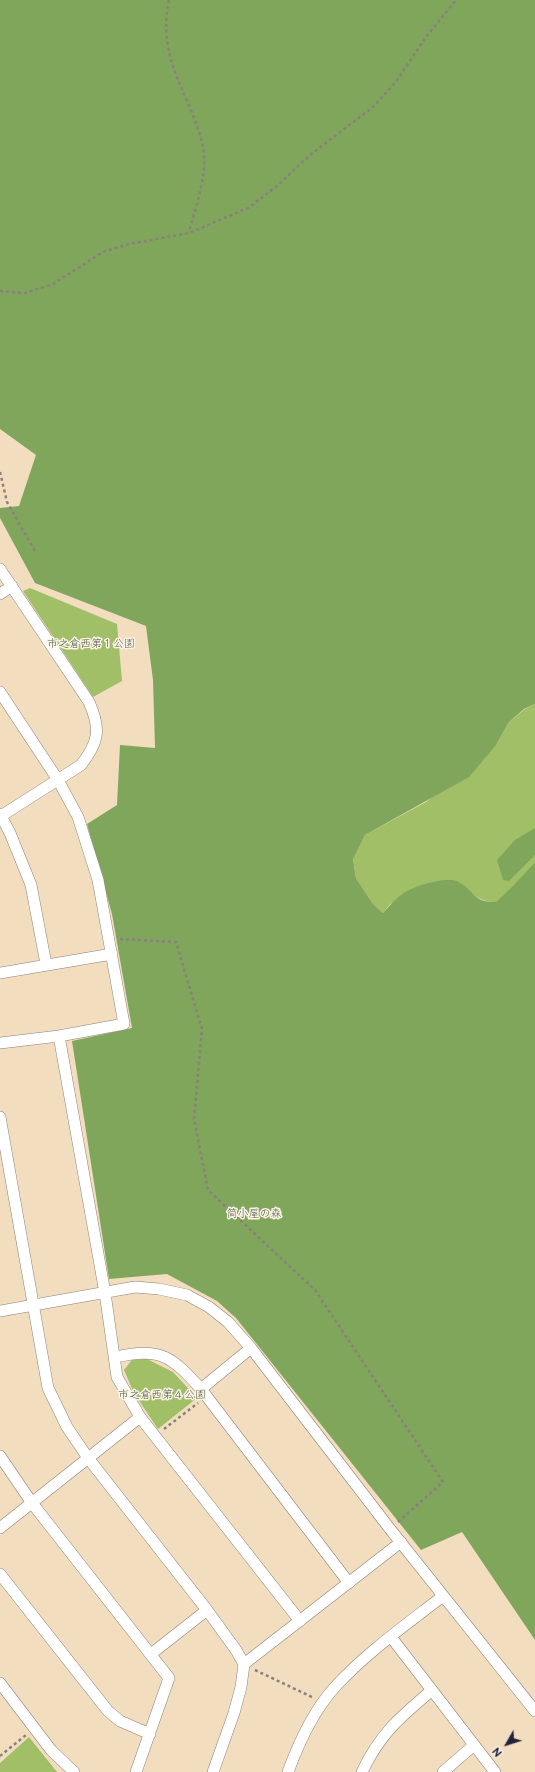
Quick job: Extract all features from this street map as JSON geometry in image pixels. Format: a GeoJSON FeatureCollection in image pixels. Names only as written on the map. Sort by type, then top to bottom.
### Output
{"type":"FeatureCollection","features":[{"type":"Feature","properties":{"kind":"street"},"geometry":{"type":"LineString","coordinates":[[0,569],[89,702],[97,722],[95,741],[90,754],[80,765],[0,815],[10,833],[31,885],[46,964]]}},
{"type":"Feature","properties":{"kind":"street"},"geometry":{"type":"LineString","coordinates":[[0,594],[12,586]]}},
{"type":"Feature","properties":{"kind":"street"},"geometry":{"type":"LineString","coordinates":[[0,692],[58,780],[78,817],[98,880],[124,1024],[59,1036],[0,1043]]}},
{"type":"Feature","properties":{"kind":"street"},"geometry":{"type":"LineString","coordinates":[[0,973],[112,954]]}},
{"type":"Feature","properties":{"kind":"street"},"geometry":{"type":"LineString","coordinates":[[59,1036],[105,1293],[118,1377],[140,1417],[300,1621]]}},
{"type":"Feature","properties":{"kind":"street"},"geometry":{"type":"LineString","coordinates":[[0,1117],[48,1388],[67,1427],[88,1458],[207,1610],[236,1650],[244,1664],[241,1687],[236,1707],[213,1772]]}},
{"type":"Feature","properties":{"kind":"street"},"geometry":{"type":"LineString","coordinates":[[0,1311],[135,1287],[159,1289],[187,1296],[210,1307],[228,1322],[251,1348],[390,1529],[535,1711]]}},
{"type":"Feature","properties":{"kind":"street"},"geometry":{"type":"LineString","coordinates":[[203,1393],[251,1348]]}},
{"type":"Feature","properties":{"kind":"street"},"geometry":{"type":"LineString","coordinates":[[115,1357],[143,1352],[158,1354],[171,1359],[179,1365],[203,1393],[349,1583]]}},
{"type":"Feature","properties":{"kind":"street"},"geometry":{"type":"LineString","coordinates":[[0,1528],[140,1417]]}},
{"type":"Feature","properties":{"kind":"street"},"geometry":{"type":"LineString","coordinates":[[0,1456],[32,1503],[169,1678],[136,1772]]}},
{"type":"Feature","properties":{"kind":"street"},"geometry":{"type":"LineString","coordinates":[[244,1664],[401,1542]]}},
{"type":"Feature","properties":{"kind":"street"},"geometry":{"type":"LineString","coordinates":[[0,1574],[108,1711],[120,1721],[150,1734]]}},
{"type":"Feature","properties":{"kind":"street"},"geometry":{"type":"LineString","coordinates":[[288,1772],[295,1751],[308,1726],[323,1702],[335,1687],[352,1670],[391,1637],[443,1596]]}},
{"type":"Feature","properties":{"kind":"street"},"geometry":{"type":"LineString","coordinates":[[151,1654],[207,1610]]}},
{"type":"Feature","properties":{"kind":"street"},"geometry":{"type":"LineString","coordinates":[[391,1637],[431,1691],[495,1772]]}},
{"type":"Feature","properties":{"kind":"street"},"geometry":{"type":"LineString","coordinates":[[0,1683],[51,1750],[74,1772]]}},
{"type":"Feature","properties":{"kind":"street"},"geometry":{"type":"LineString","coordinates":[[362,1772],[371,1753],[398,1718],[431,1691]]}},
{"type":"Feature","properties":{"kind":"street"},"geometry":{"type":"LineString","coordinates":[[443,1772],[474,1744]]}},
{"type":"Feature","properties":{"kind":"path"},"geometry":{"type":"LineString","coordinates":[[169,0],[166,15],[166,42],[174,72],[199,128],[204,154],[204,171],[189,233]]}},
{"type":"Feature","properties":{"kind":"path"},"geometry":{"type":"LineString","coordinates":[[0,291],[25,293],[53,284],[103,252],[129,244],[189,233],[248,208],[277,186],[310,155],[373,107],[395,83],[426,37],[456,0]]}},
{"type":"Feature","properties":{"kind":"path"},"geometry":{"type":"LineString","coordinates":[[0,472],[7,502],[35,551]]}},
{"type":"Feature","properties":{"kind":"path"},"geometry":{"type":"LineString","coordinates":[[109,939],[176,942],[202,1029],[194,1119],[208,1190],[315,1290],[444,1482],[390,1529]]}},
{"type":"Feature","properties":{"kind":"path"},"geometry":{"type":"LineString","coordinates":[[156,1436],[203,1393]]}},
{"type":"Feature","properties":{"kind":"path"},"geometry":{"type":"LineString","coordinates":[[244,1664],[323,1702]]}},
{"type":"Feature","properties":{"kind":"path"},"geometry":{"type":"LineString","coordinates":[[0,1756],[35,1728]]}},
{"type":"Feature","properties":{"kind":"green space","name":"筒小屋の森"},"geometry":{"type":"Polygon","coordinates":[[[0,0],[535,0],[535,704],[524,709],[509,722],[496,745],[469,777],[365,835],[353,859],[356,878],[373,904],[383,913],[398,897],[405,892],[426,884],[448,880],[459,882],[482,900],[496,902],[535,862],[535,1640],[462,1532],[421,1550],[236,1318],[217,1301],[167,1274],[109,1279],[72,1041],[132,1028],[112,914],[87,824],[117,805],[120,745],[155,748],[153,680],[146,626],[35,583],[0,518],[0,508],[19,506],[36,455],[0,429],[0,0]]]}},
{"type":"Feature","properties":{"kind":"green space","name":"市之倉西第１公園"},"geometry":{"type":"Polygon","coordinates":[[[30,588],[117,624],[122,681],[93,697],[23,591],[30,588]]]}},
{"type":"Feature","properties":{"kind":"green space"},"geometry":{"type":"Polygon","coordinates":[[[535,704],[535,862],[513,887],[496,902],[480,899],[459,882],[390,904],[383,913],[373,904],[356,878],[353,858],[365,835],[426,802],[496,745],[509,722],[525,709],[535,704]]]}},
{"type":"Feature","properties":{"kind":"green space"},"geometry":{"type":"Polygon","coordinates":[[[535,828],[535,855],[509,881],[503,880],[497,860],[515,840],[535,828]]]}},
{"type":"Feature","properties":{"kind":"green space","name":"市之倉西第４公園"},"geometry":{"type":"Polygon","coordinates":[[[147,1359],[173,1372],[197,1398],[158,1429],[134,1393],[124,1370],[132,1360],[147,1359]]]}},
{"type":"Feature","properties":{"kind":"green space"},"geometry":{"type":"Polygon","coordinates":[[[29,1737],[57,1772],[0,1772],[0,1763],[29,1737]]]}}]}
